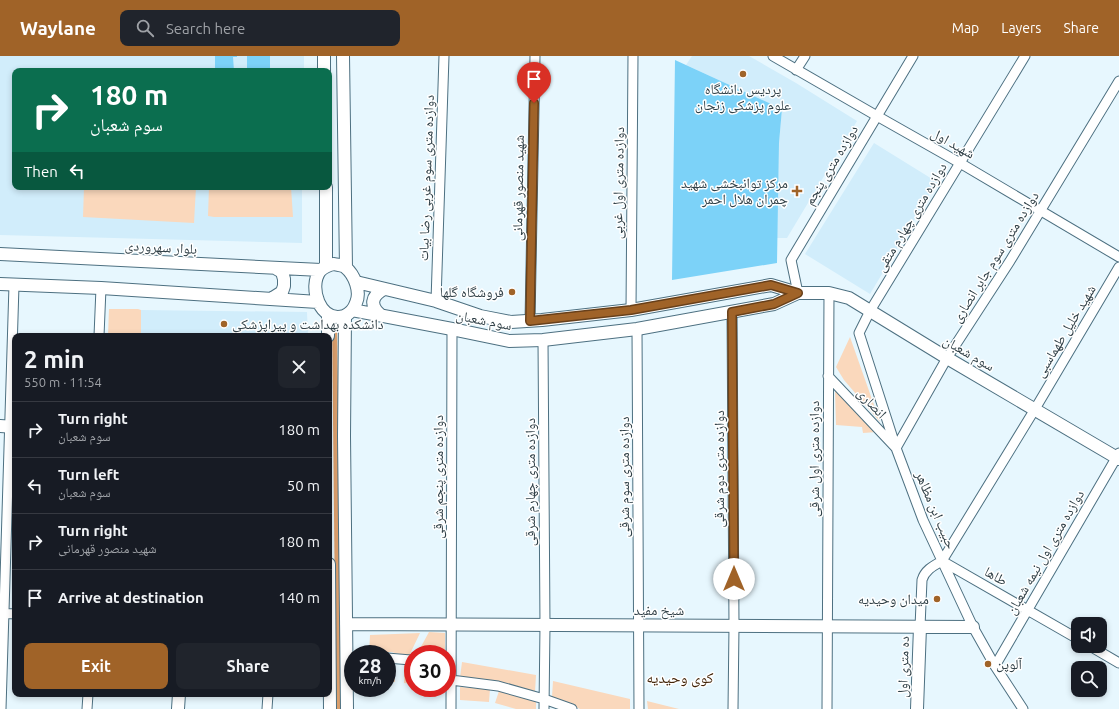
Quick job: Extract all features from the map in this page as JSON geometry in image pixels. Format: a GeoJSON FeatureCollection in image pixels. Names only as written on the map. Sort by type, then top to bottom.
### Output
{"type":"FeatureCollection","features":[{"type":"Feature","properties":{"kind":"main road"},"geometry":{"type":"LineString","coordinates":[[324,56],[324,68]]}},
{"type":"Feature","properties":{"kind":"main road"},"geometry":{"type":"LineString","coordinates":[[343,56],[346,268]]}},
{"type":"Feature","properties":{"kind":"main road"},"geometry":{"type":"LineString","coordinates":[[324,268],[326,190]]}},
{"type":"Feature","properties":{"kind":"main road","name":"بلوار سهروردی"},"geometry":{"type":"LineString","coordinates":[[0,254],[275,268],[324,268]]}},
{"type":"Feature","properties":{"kind":"main road"},"geometry":{"type":"LineString","coordinates":[[334,264],[341,265],[346,268],[356,282],[358,292],[357,303],[349,313],[336,318],[328,315],[322,310],[318,302],[316,291],[317,277],[324,268],[334,264]]}},
{"type":"Feature","properties":{"kind":"main road"},"geometry":{"type":"LineString","coordinates":[[271,299],[282,292],[284,286],[282,272],[275,268]]}},
{"type":"Feature","properties":{"kind":"main road","name":"سوم شعبان"},"geometry":{"type":"LineString","coordinates":[[356,282],[436,301],[480,316],[510,322],[631,310],[771,285],[798,293],[829,292],[849,298],[947,358],[1118,456]]}},
{"type":"Feature","properties":{"kind":"main road"},"geometry":{"type":"LineString","coordinates":[[0,284],[101,288],[318,302]]}},
{"type":"Feature","properties":{"kind":"main road"},"geometry":{"type":"LineString","coordinates":[[382,316],[377,313],[373,302],[374,297],[384,289]]}},
{"type":"Feature","properties":{"kind":"main road","name":"سوم شعبان"},"geometry":{"type":"LineString","coordinates":[[349,313],[382,316],[509,341],[543,340],[637,329],[732,312],[774,304],[798,293]]}},
{"type":"Feature","properties":{"kind":"main road"},"geometry":{"type":"LineString","coordinates":[[347,709],[344,436],[349,313]]}},
{"type":"Feature","properties":{"kind":"main road"},"geometry":{"type":"LineString","coordinates":[[328,315],[328,333]]}},
{"type":"Feature","properties":{"kind":"main road","name":"شیخ مفید"},"geometry":{"type":"LineString","coordinates":[[346,624],[973,627]]}},
{"type":"Feature","properties":{"kind":"main road","name":"ده متری اول"},"geometry":{"type":"LineString","coordinates":[[917,709],[920,627]]}},
{"type":"Feature","properties":{"kind":"main road"},"geometry":{"type":"LineString","coordinates":[[178,709],[179,697]]}},
{"type":"Feature","properties":{"kind":"main road"},"geometry":{"type":"LineString","coordinates":[[330,697],[330,709]]}},
{"type":"Feature","properties":{"kind":"street","name":"دوازده متری سوم غربی رضا بیات"},"geometry":{"type":"LineString","coordinates":[[436,301],[444,56]]}},
{"type":"Feature","properties":{"kind":"street","name":"شهید منصور قهرمانی"},"geometry":{"type":"LineString","coordinates":[[530,321],[534,56]]}},
{"type":"Feature","properties":{"kind":"street","name":"دوازده متری اول غربی"},"geometry":{"type":"LineString","coordinates":[[631,310],[633,56]]}},
{"type":"Feature","properties":{"kind":"street","name":"شهید اول"},"geometry":{"type":"LineString","coordinates":[[773,56],[1119,256]]}},
{"type":"Feature","properties":{"kind":"street"},"geometry":{"type":"LineString","coordinates":[[796,70],[805,56]]}},
{"type":"Feature","properties":{"kind":"street","name":"دوازده متری پنجم"},"geometry":{"type":"LineString","coordinates":[[798,293],[791,260],[913,56]]}},
{"type":"Feature","properties":{"kind":"street","name":"دوازده متری چهارم متقی"},"geometry":{"type":"LineString","coordinates":[[870,311],[1025,56]]}},
{"type":"Feature","properties":{"kind":"street","name":"دوازده متری سوم جابر انصاری"},"geometry":{"type":"LineString","coordinates":[[896,448],[947,358],[1010,261],[1119,81]]}},
{"type":"Feature","properties":{"kind":"street","name":"شهید خلیل طهماسبی"},"geometry":{"type":"LineString","coordinates":[[942,561],[1035,409],[1119,267]]}},
{"type":"Feature","properties":{"kind":"street"},"geometry":{"type":"LineString","coordinates":[[1,709],[2,613],[14,285]]}},
{"type":"Feature","properties":{"kind":"street"},"geometry":{"type":"LineString","coordinates":[[99,333],[101,288]]}},
{"type":"Feature","properties":{"kind":"street","name":"دوازده متری اول شرقی"},"geometry":{"type":"LineString","coordinates":[[827,626],[829,292]]}},
{"type":"Feature","properties":{"kind":"street","name":"حبیب ابن مظاهر"},"geometry":{"type":"LineString","coordinates":[[870,311],[859,333],[896,448],[923,520],[973,627],[995,666],[1023,709]]}},
{"type":"Feature","properties":{"kind":"street","name":"دوازده متری دوم شرقی"},"geometry":{"type":"LineString","coordinates":[[732,312],[734,709]]}},
{"type":"Feature","properties":{"kind":"street","name":"دوازده متری پنجم شرقی"},"geometry":{"type":"LineString","coordinates":[[450,645],[452,329]]}},
{"type":"Feature","properties":{"kind":"street","name":"دوازده متری سوم شرقی"},"geometry":{"type":"LineString","coordinates":[[637,329],[639,709]]}},
{"type":"Feature","properties":{"kind":"street","name":"دوازده متری چهارم شرقی"},"geometry":{"type":"LineString","coordinates":[[543,340],[545,625],[544,709]]}},
{"type":"Feature","properties":{"kind":"street","name":"انصاری"},"geometry":{"type":"LineString","coordinates":[[828,376],[896,448]]}},
{"type":"Feature","properties":{"kind":"street","name":"دوازده متری اول نیمه شعبان"},"geometry":{"type":"LineString","coordinates":[[995,666],[1118,456]]}},
{"type":"Feature","properties":{"kind":"street"},"geometry":{"type":"LineString","coordinates":[[920,627],[922,580],[930,568],[942,561]]}},
{"type":"Feature","properties":{"kind":"street","name":"طاها"},"geometry":{"type":"LineString","coordinates":[[942,561],[1071,635]]}},
{"type":"Feature","properties":{"kind":"street"},"geometry":{"type":"LineString","coordinates":[[2,613],[12,614]]}},
{"type":"Feature","properties":{"kind":"street"},"geometry":{"type":"LineString","coordinates":[[827,626],[827,709]]}},
{"type":"Feature","properties":{"kind":"street"},"geometry":{"type":"LineString","coordinates":[[1102,653],[1119,663]]}},
{"type":"Feature","properties":{"kind":"street"},"geometry":{"type":"LineString","coordinates":[[456,680],[498,686],[544,699],[572,709]]}},
{"type":"Feature","properties":{"kind":"street"},"geometry":{"type":"LineString","coordinates":[[87,709],[88,697]]}},
{"type":"Feature","properties":{"kind":"street"},"geometry":{"type":"LineString","coordinates":[[267,709],[268,697]]}},
{"type":"Feature","properties":{"kind":"street","name":"دوازده متری پنجم شرقی"},"geometry":{"type":"LineString","coordinates":[[450,697],[451,709]]}},
{"type":"Feature","properties":{"kind":"shaded area"},"geometry":{"type":"Polygon","coordinates":[[[0,56],[304,56],[304,68],[12,68],[12,190],[302,190],[302,243],[0,235],[0,56]]]}},
{"type":"Feature","properties":{"kind":"shaded area","name":"مرکز توانبخشی شهید چمران هلال احمر"},"geometry":{"type":"Polygon","coordinates":[[[692,56],[749,56],[857,121],[787,238],[777,238],[779,143],[782,109],[686,65],[692,56]]]}},
{"type":"Feature","properties":{"kind":"shaded area"},"geometry":{"type":"Polygon","coordinates":[[[874,143],[937,182],[870,294],[805,254],[874,143]]]}},
{"type":"Feature","properties":{"kind":"shaded area"},"geometry":{"type":"Polygon","coordinates":[[[84,190],[196,190],[194,223],[83,217],[84,190]]]}},
{"type":"Feature","properties":{"kind":"shaded area"},"geometry":{"type":"Polygon","coordinates":[[[209,190],[291,190],[293,217],[208,216],[209,190]]]}},
{"type":"Feature","properties":{"kind":"shaded area"},"geometry":{"type":"Polygon","coordinates":[[[109,309],[141,310],[141,333],[108,333],[109,309]]]}},
{"type":"Feature","properties":{"kind":"shaded area","name":"دانشکده بهداشت و پیراپزشکی"},"geometry":{"type":"Polygon","coordinates":[[[141,310],[307,312],[308,333],[141,333],[141,310]]]}},
{"type":"Feature","properties":{"kind":"shaded area"},"geometry":{"type":"Polygon","coordinates":[[[332,318],[337,319],[342,709],[336,709],[332,318]]]}},
{"type":"Feature","properties":{"kind":"shaded area"},"geometry":{"type":"Polygon","coordinates":[[[850,337],[880,422],[844,380],[836,367],[850,337]]]}},
{"type":"Feature","properties":{"kind":"shaded area"},"geometry":{"type":"Polygon","coordinates":[[[835,390],[877,432],[863,433],[862,427],[836,425],[835,390]]]}},
{"type":"Feature","properties":{"kind":"shaded area"},"geometry":{"type":"Polygon","coordinates":[[[429,632],[445,633],[445,645],[422,645],[429,632]]]}},
{"type":"Feature","properties":{"kind":"shaded area"},"geometry":{"type":"Polygon","coordinates":[[[420,633],[414,645],[404,645],[404,655],[396,653],[396,645],[369,645],[370,635],[420,633]]]}},
{"type":"Feature","properties":{"kind":"shaded area"},"geometry":{"type":"Polygon","coordinates":[[[462,662],[536,675],[535,692],[498,682],[460,678],[462,662]]]}},
{"type":"Feature","properties":{"kind":"shaded area"},"geometry":{"type":"Polygon","coordinates":[[[553,681],[630,699],[630,709],[580,709],[552,697],[553,681]]]}},
{"type":"Feature","properties":{"kind":"shaded area"},"geometry":{"type":"Polygon","coordinates":[[[460,687],[490,689],[489,702],[460,700],[460,687]]]}},
{"type":"Feature","properties":{"kind":"shaded area"},"geometry":{"type":"Polygon","coordinates":[[[499,691],[536,699],[536,709],[516,709],[495,703],[499,691]]]}},
{"type":"Feature","properties":{"kind":"shaded area"},"geometry":{"type":"Polygon","coordinates":[[[647,701],[679,709],[648,709],[647,701]]]}},
{"type":"Feature","properties":{"kind":"building"},"geometry":{"type":"Polygon","coordinates":[[[215,56],[237,56],[233,57],[234,68],[215,68],[215,56]]]}},
{"type":"Feature","properties":{"kind":"building"},"geometry":{"type":"Polygon","coordinates":[[[247,56],[270,56],[270,68],[247,68],[247,56]]]}},
{"type":"Feature","properties":{"kind":"building"},"geometry":{"type":"Polygon","coordinates":[[[675,60],[782,109],[779,143],[777,263],[672,280],[675,60]]]}},
{"type":"Feature","properties":{"kind":"place","name":"پردیس دانشگاه علوم پزشکى زنجان"},"geometry":{"type":"Point","coordinates":[743,74]}},
{"type":"Feature","properties":{"kind":"place","name":"مرکز توانبخشی شهید چمران هلال احمر"},"geometry":{"type":"Point","coordinates":[797,191]}},
{"type":"Feature","properties":{"kind":"place","name":"فروشگاه گلها"},"geometry":{"type":"Point","coordinates":[512,292]}},
{"type":"Feature","properties":{"kind":"place","name":"دانشکده بهداشت و پیراپزشکی"},"geometry":{"type":"Point","coordinates":[224,324]}},
{"type":"Feature","properties":{"kind":"place","name":"میدان وحیدیه"},"geometry":{"type":"Point","coordinates":[937,599]}},
{"type":"Feature","properties":{"kind":"place","name":"آلوپن"},"geometry":{"type":"Point","coordinates":[988,664]}},
{"type":"Feature","properties":{"kind":"district","name":"کوی وحیدیه"},"geometry":{"type":"Point","coordinates":[680,678]}},
{"type":"Feature","properties":{"kind":"route"},"geometry":{"type":"LineString","coordinates":[[534,103],[530,321],[631,310],[771,285],[798,293],[774,304],[732,312],[734,579]]}}]}
